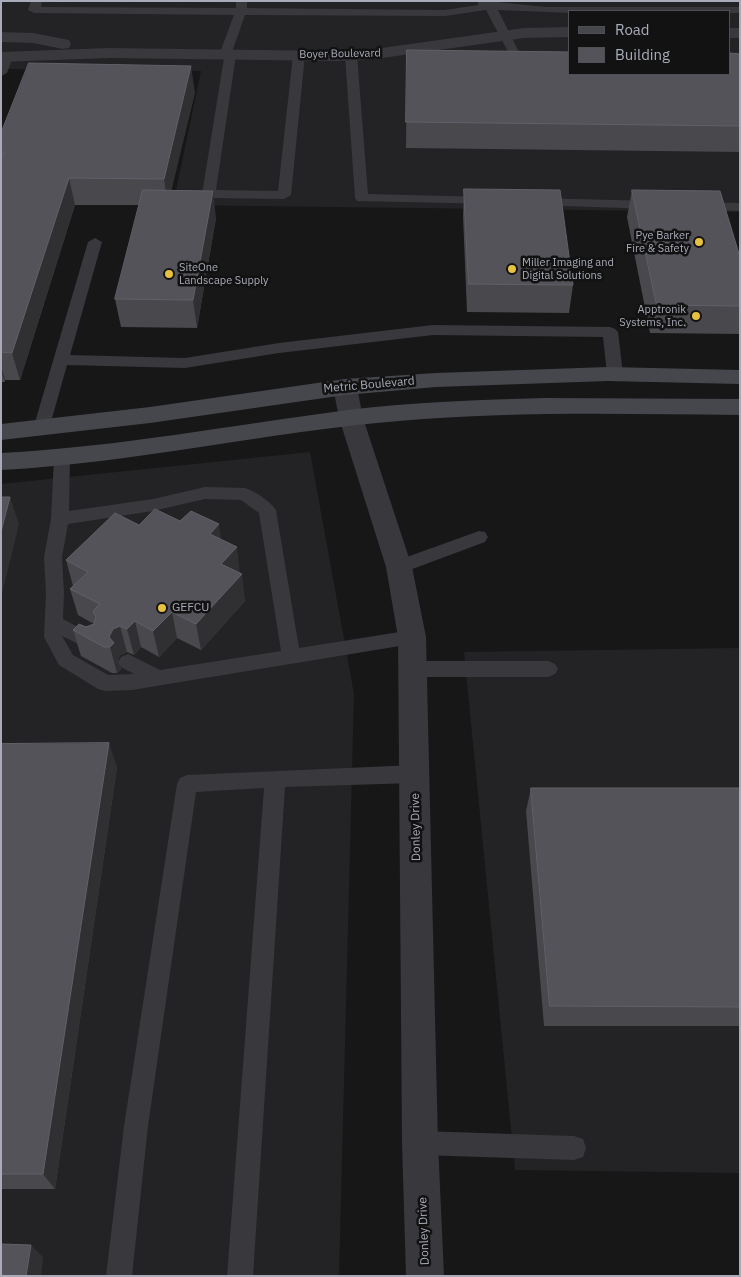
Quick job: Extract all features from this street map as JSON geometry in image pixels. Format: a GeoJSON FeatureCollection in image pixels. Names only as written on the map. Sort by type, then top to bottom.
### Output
{"type":"FeatureCollection","features":[{"type":"Feature","properties":{"kind":"main road","name":"Metric Boulevard"},"geometry":{"type":"LineString","coordinates":[[1,432],[41,429],[345,387],[515,376],[615,374],[740,377]]}},
{"type":"Feature","properties":{"kind":"main road"},"geometry":{"type":"LineString","coordinates":[[1,462],[121,450],[351,418],[520,407],[740,407]]}},
{"type":"Feature","properties":{"kind":"street","name":"Boyer Boulevard"},"geometry":{"type":"LineString","coordinates":[[3,62],[108,53],[351,55],[390,52],[524,33],[568,32]]}},
{"type":"Feature","properties":{"kind":"street","name":"Boyer Boulevard"},"geometry":{"type":"LineString","coordinates":[[1,37],[33,38],[108,53]]}},
{"type":"Feature","properties":{"kind":"street","name":"Donley Drive"},"geometry":{"type":"LineString","coordinates":[[345,387],[351,418],[399,567],[412,637],[420,1142],[425,1276]]}},
{"type":"Feature","properties":{"kind":"lane"},"geometry":{"type":"LineString","coordinates":[[37,1],[34,10],[241,6],[445,13],[494,3]]}},
{"type":"Feature","properties":{"kind":"lane"},"geometry":{"type":"LineString","coordinates":[[476,1],[568,11]]}},
{"type":"Feature","properties":{"kind":"lane"},"geometry":{"type":"LineString","coordinates":[[494,3],[505,37],[518,61],[568,62]]}},
{"type":"Feature","properties":{"kind":"lane"},"geometry":{"type":"LineString","coordinates":[[241,6],[228,55],[209,194],[284,195],[299,55]]}},
{"type":"Feature","properties":{"kind":"lane"},"geometry":{"type":"LineString","coordinates":[[731,20],[740,10]]}},
{"type":"Feature","properties":{"kind":"lane"},"geometry":{"type":"LineString","coordinates":[[351,55],[362,198],[501,202]]}},
{"type":"Feature","properties":{"kind":"lane"},"geometry":{"type":"LineString","coordinates":[[521,202],[670,205]]}},
{"type":"Feature","properties":{"kind":"lane"},"geometry":{"type":"LineString","coordinates":[[690,206],[740,207]]}},
{"type":"Feature","properties":{"kind":"lane"},"geometry":{"type":"LineString","coordinates":[[41,429],[95,242]]}},
{"type":"Feature","properties":{"kind":"lane"},"geometry":{"type":"LineString","coordinates":[[61,360],[185,363],[279,348],[432,330],[610,332],[615,374]]}},
{"type":"Feature","properties":{"kind":"lane"},"geometry":{"type":"LineString","coordinates":[[62,457],[60,519],[53,557],[55,593],[54,637],[66,660],[105,683],[132,682],[412,637]]}},
{"type":"Feature","properties":{"kind":"lane"},"geometry":{"type":"LineString","coordinates":[[60,519],[153,505],[205,493],[245,494],[267,510],[291,656]]}},
{"type":"Feature","properties":{"kind":"lane"},"geometry":{"type":"LineString","coordinates":[[399,567],[479,537]]}},
{"type":"Feature","properties":{"kind":"lane"},"geometry":{"type":"LineString","coordinates":[[54,623],[93,644]]}},
{"type":"Feature","properties":{"kind":"lane"},"geometry":{"type":"LineString","coordinates":[[128,662],[157,677]]}},
{"type":"Feature","properties":{"kind":"lane"},"geometry":{"type":"LineString","coordinates":[[412,668],[548,669]]}},
{"type":"Feature","properties":{"kind":"lane"},"geometry":{"type":"LineString","coordinates":[[119,1276],[136,1126],[187,784],[415,774]]}},
{"type":"Feature","properties":{"kind":"lane"},"geometry":{"type":"LineString","coordinates":[[240,1276],[275,780]]}},
{"type":"Feature","properties":{"kind":"lane"},"geometry":{"type":"LineString","coordinates":[[420,1142],[574,1148]]}},
{"type":"Feature","properties":{"kind":"shaded area"},"geometry":{"type":"Polygon","coordinates":[[[1,1],[740,1],[740,212],[173,205],[201,71],[1,69],[1,1]]]}},
{"type":"Feature","properties":{"kind":"shaded area"},"geometry":{"type":"Polygon","coordinates":[[[310,452],[354,694],[339,1276],[1,1276],[1,484],[310,452]]]}},
{"type":"Feature","properties":{"kind":"shaded area"},"geometry":{"type":"Polygon","coordinates":[[[740,648],[740,1173],[515,1170],[464,652],[740,648]]]}},
{"type":"Feature","properties":{"kind":"building"},"geometry":{"type":"Polygon","coordinates":[[[407,50],[568,52],[568,75],[731,75],[731,53],[740,54],[740,126],[406,122],[407,50]]]}},
{"type":"Feature","properties":{"kind":"building"},"geometry":{"type":"Polygon","coordinates":[[[29,63],[191,66],[164,179],[69,178],[12,353],[1,352],[1,159],[4,152],[1,152],[1,133],[29,63]]]}},
{"type":"Feature","properties":{"kind":"building"},"geometry":{"type":"Polygon","coordinates":[[[464,189],[560,190],[573,285],[469,284],[464,189]]]}},
{"type":"Feature","properties":{"kind":"building"},"geometry":{"type":"Polygon","coordinates":[[[143,190],[213,191],[193,300],[115,299],[143,190]]]}},
{"type":"Feature","properties":{"kind":"building"},"geometry":{"type":"Polygon","coordinates":[[[632,190],[720,191],[740,257],[740,306],[657,305],[632,190]]]}},
{"type":"Feature","properties":{"kind":"building"},"geometry":{"type":"Polygon","coordinates":[[[1,497],[10,497],[1,532],[1,497]]]}},
{"type":"Feature","properties":{"kind":"building","name":"GEFCU"},"geometry":{"type":"Polygon","coordinates":[[[155,509],[180,521],[191,511],[219,524],[210,534],[237,547],[221,564],[242,574],[196,624],[172,612],[153,631],[135,621],[127,629],[120,626],[113,629],[109,637],[114,643],[110,647],[104,647],[73,630],[79,624],[86,627],[94,624],[96,617],[93,611],[100,604],[70,589],[88,572],[66,560],[115,513],[139,525],[155,509]]]}},
{"type":"Feature","properties":{"kind":"building"},"geometry":{"type":"Polygon","coordinates":[[[109,743],[43,1174],[1,1174],[1,744],[109,743]]]}},
{"type":"Feature","properties":{"kind":"building"},"geometry":{"type":"Polygon","coordinates":[[[531,788],[740,788],[740,1007],[550,1006],[531,788]]]}},
{"type":"Feature","properties":{"kind":"building"},"geometry":{"type":"Polygon","coordinates":[[[1,1244],[31,1245],[26,1276],[1,1276],[1,1244]]]}},
{"type":"Feature","properties":{"kind":"place","name":"Pye Barker Fire & Safety"},"geometry":{"type":"Point","coordinates":[699,242]}},
{"type":"Feature","properties":{"kind":"place","name":"Miller Imaging and Digital Solutions"},"geometry":{"type":"Point","coordinates":[512,269]}},
{"type":"Feature","properties":{"kind":"place","name":"SiteOne Landscape Supply"},"geometry":{"type":"Point","coordinates":[169,274]}},
{"type":"Feature","properties":{"kind":"place","name":"Apptronik Systems, Inc."},"geometry":{"type":"Point","coordinates":[696,316]}},
{"type":"Feature","properties":{"kind":"place","name":"GEFCU"},"geometry":{"type":"Point","coordinates":[162,608]}}]}
